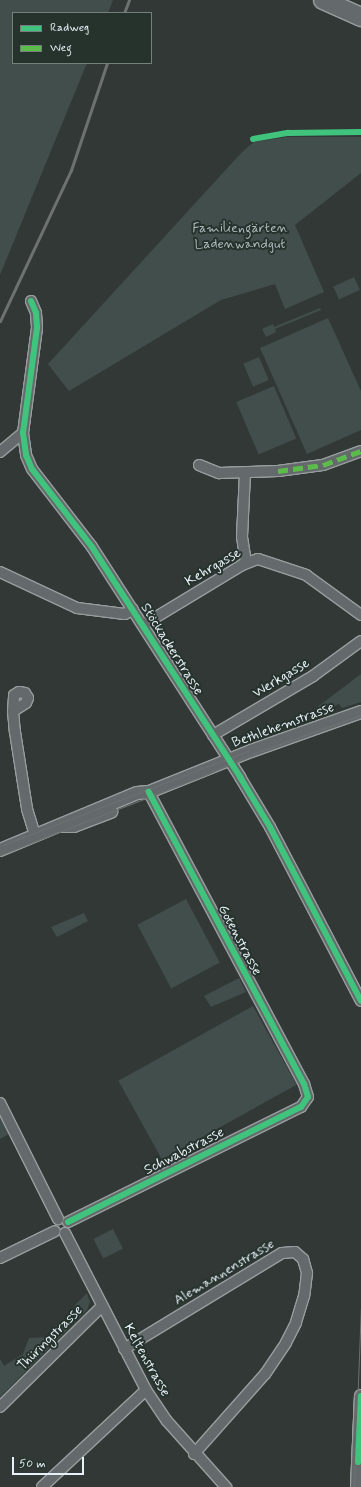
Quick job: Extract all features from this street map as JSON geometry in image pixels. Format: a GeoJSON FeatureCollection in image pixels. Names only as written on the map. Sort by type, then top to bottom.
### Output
{"type":"FeatureCollection","features":[{"type":"Feature","properties":{"kind":"highway"},"geometry":{"type":"LineString","coordinates":[[323,0],[361,17]]}},
{"type":"Feature","properties":{"kind":"highway"},"geometry":{"type":"LineString","coordinates":[[326,0],[361,12]]}},
{"type":"Feature","properties":{"kind":"street","name":"Stöckackerstrasse"},"geometry":{"type":"LineString","coordinates":[[31,301],[36,314],[37,328],[23,433],[27,458],[37,477],[92,547],[229,760],[270,827],[361,1001]]}},
{"type":"Feature","properties":{"kind":"street"},"geometry":{"type":"LineString","coordinates":[[0,452],[23,433]]}},
{"type":"Feature","properties":{"kind":"street"},"geometry":{"type":"LineString","coordinates":[[199,465],[219,473],[245,473],[312,468],[361,451]]}},
{"type":"Feature","properties":{"kind":"street"},"geometry":{"type":"LineString","coordinates":[[245,473],[242,537],[246,563]]}},
{"type":"Feature","properties":{"kind":"street","name":"Kehrgasse"},"geometry":{"type":"LineString","coordinates":[[142,625],[246,563],[263,559],[300,573],[327,589],[361,615]]}},
{"type":"Feature","properties":{"kind":"street"},"geometry":{"type":"LineString","coordinates":[[0,572],[77,608],[125,614],[133,610]]}},
{"type":"Feature","properties":{"kind":"street","name":"Werkgasse"},"geometry":{"type":"LineString","coordinates":[[212,735],[313,676],[361,641]]}},
{"type":"Feature","properties":{"kind":"street"},"geometry":{"type":"LineString","coordinates":[[13,710],[20,774],[29,820],[36,836]]}},
{"type":"Feature","properties":{"kind":"street","name":"Bethlehemstrasse"},"geometry":{"type":"LineString","coordinates":[[0,850],[61,826],[77,816],[137,793],[149,792],[229,760],[361,712]]}},
{"type":"Feature","properties":{"kind":"street","name":"Gotenstrasse"},"geometry":{"type":"LineString","coordinates":[[149,792],[304,1084],[308,1099]]}},
{"type":"Feature","properties":{"kind":"street","name":"Schwabstrasse"},"geometry":{"type":"LineString","coordinates":[[68,1222],[301,1107],[308,1099]]}},
{"type":"Feature","properties":{"kind":"street"},"geometry":{"type":"LineString","coordinates":[[0,1103],[58,1219]]}},
{"type":"Feature","properties":{"kind":"street"},"geometry":{"type":"LineString","coordinates":[[0,1258],[55,1231],[65,1233],[69,1230],[68,1222],[64,1219],[58,1219]]}},
{"type":"Feature","properties":{"kind":"street"},"geometry":{"type":"LineString","coordinates":[[55,1231],[54,1224],[58,1219]]}},
{"type":"Feature","properties":{"kind":"street","name":"Keltenstrasse"},"geometry":{"type":"LineString","coordinates":[[65,1233],[146,1390],[167,1421],[194,1454],[226,1487]]}},
{"type":"Feature","properties":{"kind":"street","name":"Alemannenstrasse"},"geometry":{"type":"LineString","coordinates":[[124,1349],[282,1253],[294,1252],[303,1259],[307,1268],[305,1287],[298,1316],[290,1336],[265,1374],[194,1454]]}},
{"type":"Feature","properties":{"kind":"street","name":"Thüringstrasse"},"geometry":{"type":"LineString","coordinates":[[0,1407],[102,1306]]}},
{"type":"Feature","properties":{"kind":"street"},"geometry":{"type":"LineString","coordinates":[[42,1487],[146,1390]]}},
{"type":"Feature","properties":{"kind":"street"},"geometry":{"type":"LineString","coordinates":[[358,1487],[361,1396]]}},
{"type":"Feature","properties":{"kind":"green space"},"geometry":{"type":"Polygon","coordinates":[[[0,0],[113,0],[108,12],[12,12],[12,64],[87,64],[0,275],[0,0]]]}},
{"type":"Feature","properties":{"kind":"green space","name":"Familiengärten Ladenwandgut"},"geometry":{"type":"Polygon","coordinates":[[[287,137],[361,137],[361,173],[295,225],[324,292],[285,309],[275,284],[221,300],[69,391],[48,364],[242,152],[254,142],[287,137]]]}},
{"type":"Feature","properties":{"kind":"green space"},"geometry":{"type":"Polygon","coordinates":[[[354,277],[360,290],[339,299],[333,287],[354,277]]]}},
{"type":"Feature","properties":{"kind":"green space"},"geometry":{"type":"Polygon","coordinates":[[[320,308],[321,310],[275,329],[276,332],[266,337],[262,329],[273,324],[274,327],[320,308]]]}},
{"type":"Feature","properties":{"kind":"green space"},"geometry":{"type":"Polygon","coordinates":[[[328,318],[361,391],[361,430],[307,454],[260,348],[328,318]]]}},
{"type":"Feature","properties":{"kind":"green space"},"geometry":{"type":"Polygon","coordinates":[[[259,357],[269,380],[253,387],[243,364],[259,357]]]}},
{"type":"Feature","properties":{"kind":"green space"},"geometry":{"type":"Polygon","coordinates":[[[274,386],[296,438],[259,454],[236,402],[274,386]]]}},
{"type":"Feature","properties":{"kind":"green space"},"geometry":{"type":"Polygon","coordinates":[[[361,674],[361,702],[342,708],[339,704],[319,712],[316,708],[361,674]]]}},
{"type":"Feature","properties":{"kind":"green space"},"geometry":{"type":"Polygon","coordinates":[[[186,899],[220,963],[171,988],[137,925],[186,899]]]}},
{"type":"Feature","properties":{"kind":"green space"},"geometry":{"type":"Polygon","coordinates":[[[84,913],[88,921],[57,937],[51,927],[84,913]]]}},
{"type":"Feature","properties":{"kind":"green space"},"geometry":{"type":"Polygon","coordinates":[[[239,978],[246,992],[211,1007],[204,996],[239,978]]]}},
{"type":"Feature","properties":{"kind":"green space"},"geometry":{"type":"Polygon","coordinates":[[[253,1006],[297,1085],[162,1159],[118,1081],[253,1006]]]}},
{"type":"Feature","properties":{"kind":"green space"},"geometry":{"type":"Polygon","coordinates":[[[0,1116],[9,1134],[0,1139],[0,1116]]]}},
{"type":"Feature","properties":{"kind":"green space"},"geometry":{"type":"Polygon","coordinates":[[[113,1229],[123,1249],[103,1259],[93,1239],[113,1229]]]}},
{"type":"Feature","properties":{"kind":"green space"},"geometry":{"type":"Polygon","coordinates":[[[87,1293],[90,1302],[87,1310],[0,1397],[0,1359],[4,1366],[23,1354],[29,1338],[50,1337],[54,1327],[65,1322],[76,1304],[87,1293]]]}},
{"type":"Feature","properties":{"kind":"tram line"},"geometry":{"type":"LineString","coordinates":[[0,855],[210,773],[252,754],[361,715]]}},
{"type":"Feature","properties":{"kind":"tram line"},"geometry":{"type":"LineString","coordinates":[[0,846],[248,751]]}},
{"type":"Feature","properties":{"kind":"tram line"},"geometry":{"type":"LineString","coordinates":[[354,1487],[361,1308]]}},
{"type":"Feature","properties":{"kind":"railway"},"geometry":{"type":"LineString","coordinates":[[124,12],[129,0]]}},
{"type":"Feature","properties":{"kind":"railway"},"geometry":{"type":"LineString","coordinates":[[0,321],[71,170],[107,64]]}},
{"type":"Feature","properties":{"kind":"marked path"},"geometry":{"type":"LineString","coordinates":[[278,471],[323,465],[361,451]]}},
{"type":"Feature","properties":{"kind":"cycle path"},"geometry":{"type":"LineString","coordinates":[[253,139],[288,133],[361,132]]}},
{"type":"Feature","properties":{"kind":"cycle path"},"geometry":{"type":"LineString","coordinates":[[31,301],[36,313],[37,328],[23,433],[26,455],[32,469],[92,547],[240,777],[270,827],[361,1001]]}},
{"type":"Feature","properties":{"kind":"cycle path"},"geometry":{"type":"LineString","coordinates":[[68,1222],[301,1107],[308,1097],[304,1084],[149,792]]}},
{"type":"Feature","properties":{"kind":"cycle path"},"geometry":{"type":"LineString","coordinates":[[358,1462],[361,1396]]}}]}
